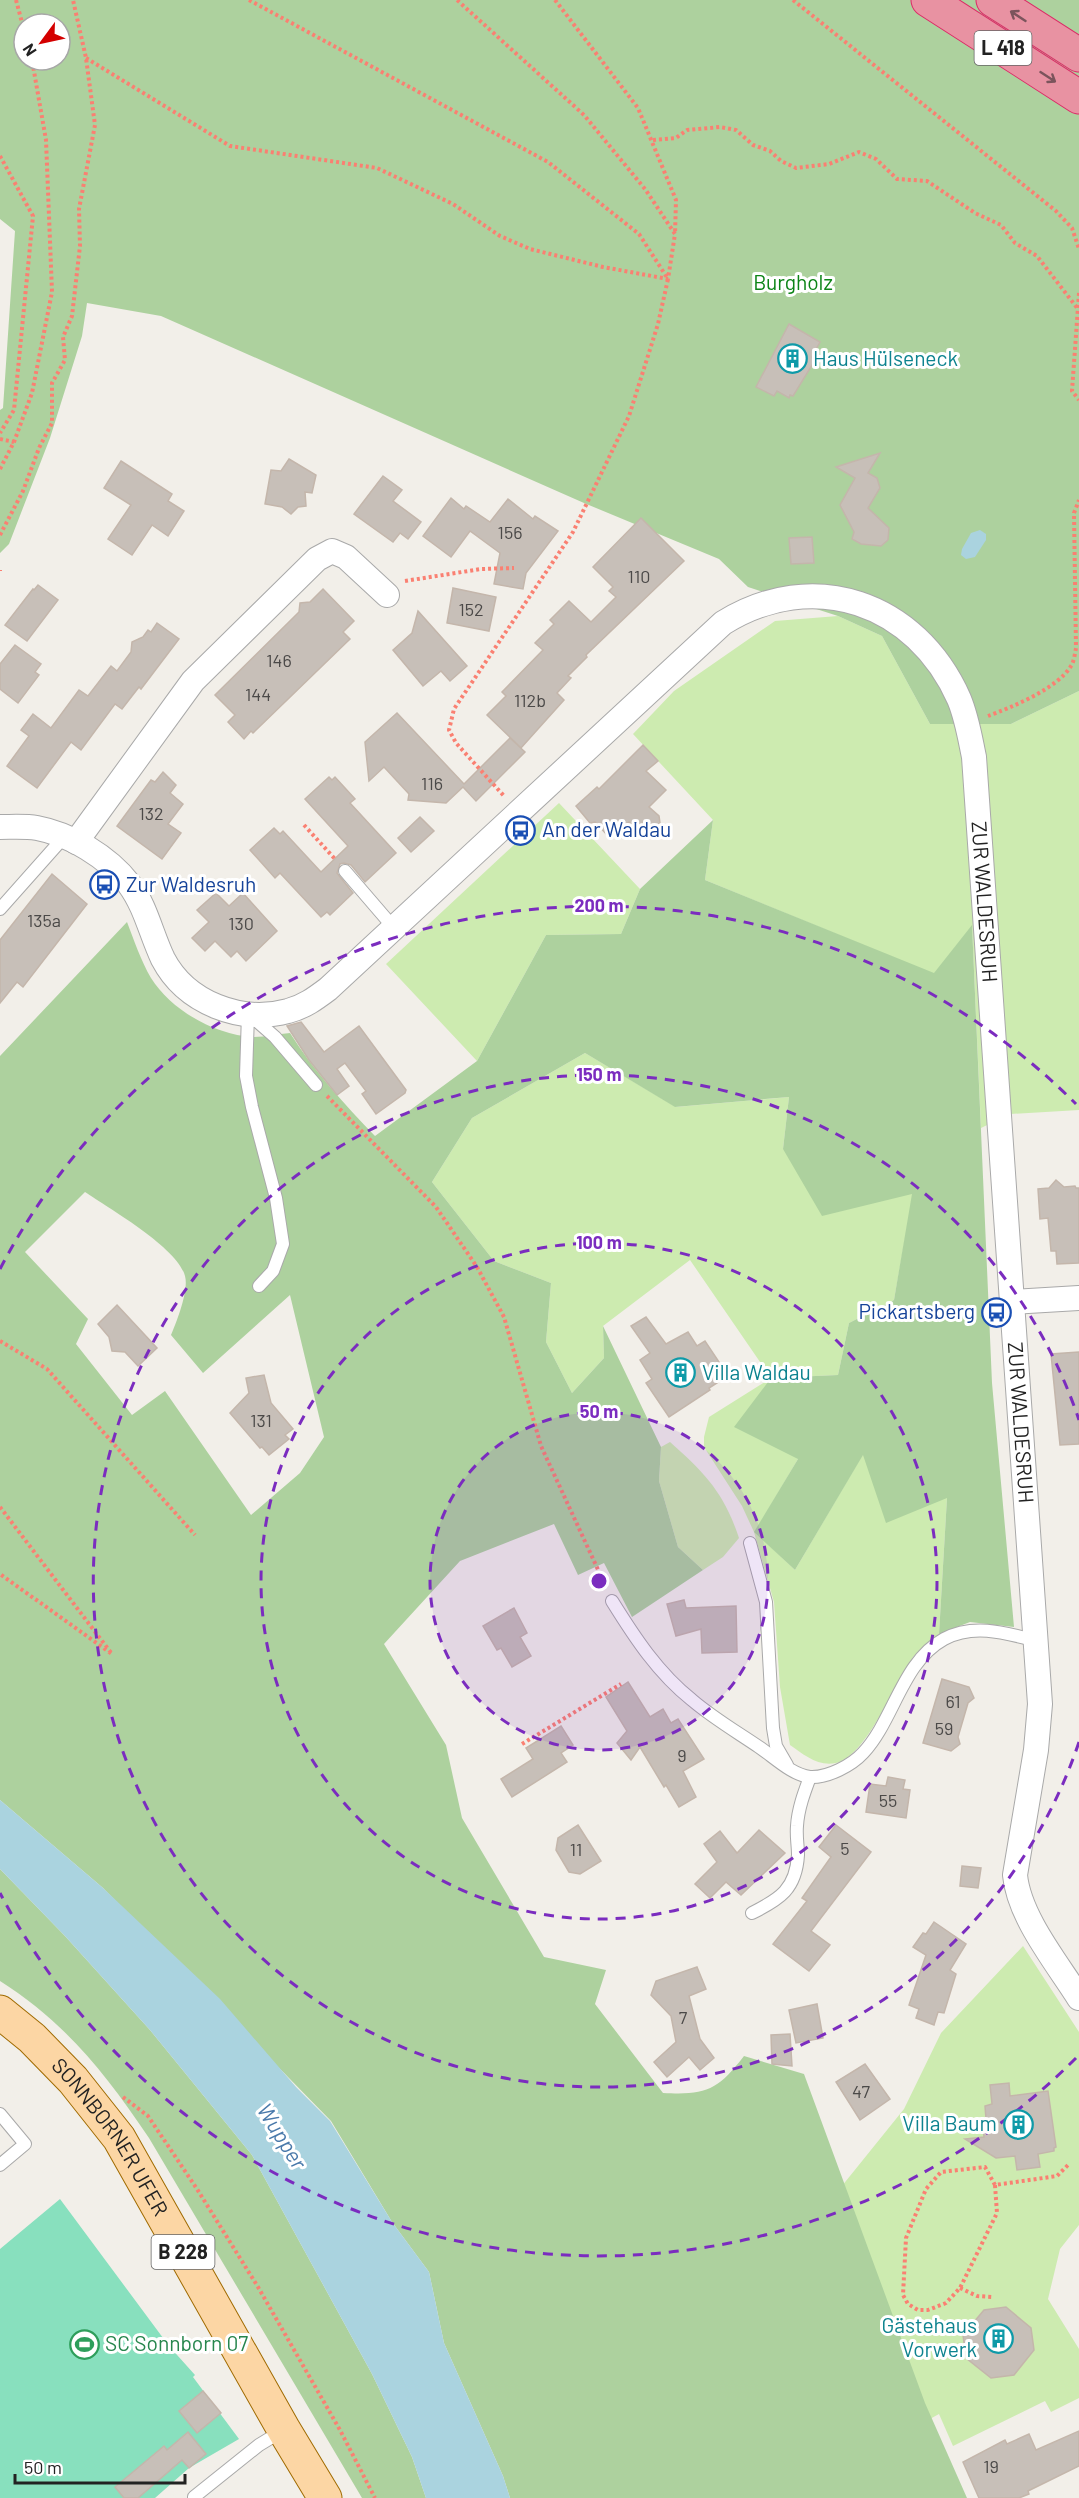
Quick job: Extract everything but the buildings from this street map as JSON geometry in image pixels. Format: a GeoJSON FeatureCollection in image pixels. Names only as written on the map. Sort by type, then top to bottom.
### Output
{"type":"FeatureCollection","features":[{"type":"Feature","properties":{"kind":"highway","name":"L 418"},"geometry":{"type":"LineString","coordinates":[[928,0],[1079,97]]}},
{"type":"Feature","properties":{"kind":"highway","name":"L 418"},"geometry":{"type":"LineString","coordinates":[[993,0],[1079,55]]}},
{"type":"Feature","properties":{"kind":"main road","name":"SONNBORNER UFER"},"geometry":{"type":"LineString","coordinates":[[0,2012],[32,2038],[84,2092],[119,2138],[284,2430],[325,2498]]}},
{"type":"Feature","properties":{"kind":"street"},"geometry":{"type":"LineString","coordinates":[[70,839],[193,681],[317,559],[332,551],[346,556],[387,595]]}},
{"type":"Feature","properties":{"kind":"street","name":"ZUR WALDESRUH"},"geometry":{"type":"LineString","coordinates":[[0,827],[35,828],[70,839],[99,857],[128,884],[139,900],[164,959],[176,978],[193,994],[229,1012],[268,1015],[290,1011],[310,1003],[328,989],[723,624],[743,611],[792,597],[838,597],[862,604],[906,628],[926,649],[944,673],[959,699],[974,757],[1037,1641],[1040,1725],[1015,1875],[1021,1903],[1079,1998]]}},
{"type":"Feature","properties":{"kind":"street"},"geometry":{"type":"LineString","coordinates":[[1012,1302],[1079,1298]]}},
{"type":"Feature","properties":{"kind":"lane"},"geometry":{"type":"LineString","coordinates":[[0,909],[70,839]]}},
{"type":"Feature","properties":{"kind":"lane"},"geometry":{"type":"LineString","coordinates":[[345,871],[394,928]]}},
{"type":"Feature","properties":{"kind":"lane"},"geometry":{"type":"LineString","coordinates":[[248,1014],[275,1037],[316,1085]]}},
{"type":"Feature","properties":{"kind":"lane"},"geometry":{"type":"LineString","coordinates":[[248,1014],[246,1076],[276,1198],[283,1244],[273,1271],[259,1286]]}},
{"type":"Feature","properties":{"kind":"lane"},"geometry":{"type":"LineString","coordinates":[[750,1543],[766,1602],[776,1746],[789,1768]]}},
{"type":"Feature","properties":{"kind":"lane"},"geometry":{"type":"LineString","coordinates":[[612,1601],[635,1639],[662,1672],[685,1694],[789,1768],[810,1777],[846,1767],[862,1755],[876,1738],[919,1661],[943,1639],[958,1633],[992,1630],[1037,1641]]}},
{"type":"Feature","properties":{"kind":"lane"},"geometry":{"type":"LineString","coordinates":[[752,1913],[779,1900],[792,1884],[796,1871],[797,1827],[801,1801],[810,1777]]}},
{"type":"Feature","properties":{"kind":"lane"},"geometry":{"type":"LineString","coordinates":[[0,2114],[25,2144],[0,2165]]}},
{"type":"Feature","properties":{"kind":"lane"},"geometry":{"type":"LineString","coordinates":[[195,2497],[259,2445],[284,2430]]}},
{"type":"Feature","properties":{"kind":"path"},"geometry":{"type":"LineString","coordinates":[[0,535],[23,491],[39,448],[52,423],[52,383],[65,360],[63,337],[72,316],[80,246],[79,209],[95,124],[86,58],[73,0]]}},
{"type":"Feature","properties":{"kind":"path"},"geometry":{"type":"LineString","coordinates":[[249,0],[408,84],[548,162],[639,234],[668,279]]}},
{"type":"Feature","properties":{"kind":"path"},"geometry":{"type":"LineString","coordinates":[[456,0],[584,116],[645,189],[675,234]]}},
{"type":"Feature","properties":{"kind":"path"},"geometry":{"type":"LineString","coordinates":[[519,812],[456,743],[449,730],[454,709],[573,532],[628,416],[658,324],[675,234],[676,200],[638,108],[555,0]]}},
{"type":"Feature","properties":{"kind":"path"},"geometry":{"type":"LineString","coordinates":[[793,0],[1056,211],[1072,228],[1079,249]]}},
{"type":"Feature","properties":{"kind":"path"},"geometry":{"type":"LineString","coordinates":[[86,58],[230,146],[377,168],[453,204],[500,236],[530,249],[603,267],[668,279]]}},
{"type":"Feature","properties":{"kind":"path"},"geometry":{"type":"LineString","coordinates":[[0,470],[14,442],[32,393],[52,292],[46,140],[34,72]]}},
{"type":"Feature","properties":{"kind":"path"},"geometry":{"type":"LineString","coordinates":[[653,140],[676,138],[687,130],[720,126],[736,130],[753,145],[770,151],[781,161],[796,168],[829,164],[859,152],[876,159],[897,179],[927,181],[975,213],[1001,225],[1015,243],[1037,256],[1078,309]]}},
{"type":"Feature","properties":{"kind":"path"},"geometry":{"type":"LineString","coordinates":[[0,156],[33,216],[14,410],[0,433]]}},
{"type":"Feature","properties":{"kind":"path"},"geometry":{"type":"LineString","coordinates":[[1079,293],[1072,391],[1079,400]]}},
{"type":"Feature","properties":{"kind":"path"},"geometry":{"type":"LineString","coordinates":[[0,439],[14,442]]}},
{"type":"Feature","properties":{"kind":"path"},"geometry":{"type":"LineString","coordinates":[[967,724],[1014,706],[1055,682],[1072,665],[1076,648],[1074,513],[1079,500]]}},
{"type":"Feature","properties":{"kind":"path"},"geometry":{"type":"LineString","coordinates":[[387,595],[405,581],[481,569],[514,568]]}},
{"type":"Feature","properties":{"kind":"path"},"geometry":{"type":"LineString","coordinates":[[304,825],[345,871]]}},
{"type":"Feature","properties":{"kind":"path"},"geometry":{"type":"LineString","coordinates":[[316,1085],[436,1207],[477,1266],[504,1317],[541,1446],[612,1601]]}},
{"type":"Feature","properties":{"kind":"path"},"geometry":{"type":"LineString","coordinates":[[0,1341],[47,1369],[195,1535]]}},
{"type":"Feature","properties":{"kind":"path"},"geometry":{"type":"LineString","coordinates":[[0,1507],[112,1654],[0,1574]]}},
{"type":"Feature","properties":{"kind":"path"},"geometry":{"type":"LineString","coordinates":[[522,1744],[621,1684]]}},
{"type":"Feature","properties":{"kind":"path"},"geometry":{"type":"LineString","coordinates":[[84,2092],[113,2091],[148,2116],[197,2188],[258,2287],[375,2498]]}},
{"type":"Feature","properties":{"kind":"path"},"geometry":{"type":"LineString","coordinates":[[995,2185],[1057,2176],[1068,2165]]}},
{"type":"Feature","properties":{"kind":"path"},"geometry":{"type":"LineString","coordinates":[[985,2167],[995,2185],[997,2213],[960,2288],[946,2303],[928,2310],[918,2310],[908,2304],[903,2295],[906,2238],[926,2190],[941,2172],[985,2167]]}},
{"type":"Feature","properties":{"kind":"path"},"geometry":{"type":"LineString","coordinates":[[960,2288],[977,2296],[993,2297]]}},
{"type":"Feature","properties":{"kind":"green space","name":"Burgholz"},"geometry":{"type":"Polygon","coordinates":[[[0,0],[1079,0],[1079,691],[1011,724],[930,724],[882,636],[838,616],[748,587],[719,559],[584,503],[161,316],[87,303],[82,336],[50,438],[9,544],[0,553],[0,410],[3,408],[15,231],[0,219],[0,0]]]}},
{"type":"Feature","properties":{"kind":"green space"},"geometry":{"type":"Polygon","coordinates":[[[838,616],[882,636],[930,724],[1011,724],[1079,691],[1079,1110],[1010,1114],[981,1128],[972,926],[934,974],[705,880],[713,820],[633,734],[674,691],[775,621],[838,616]]]}},
{"type":"Feature","properties":{"kind":"green space"},"geometry":{"type":"Polygon","coordinates":[[[559,803],[640,889],[621,934],[546,935],[477,1061],[386,964],[559,803]]]}},
{"type":"Feature","properties":{"kind":"green space"},"geometry":{"type":"Polygon","coordinates":[[[713,820],[705,880],[934,973],[972,925],[992,1383],[1014,1627],[970,1622],[939,1634],[947,1498],[886,1523],[863,1455],[795,1570],[754,1532],[798,1459],[734,1427],[771,1378],[838,1375],[849,1323],[894,1300],[912,1194],[822,1216],[783,1149],[789,1097],[675,1107],[585,1053],[472,1118],[432,1182],[494,1261],[551,1283],[546,1342],[572,1393],[604,1358],[603,1326],[661,1447],[659,1481],[678,1547],[703,1570],[632,1617],[604,1563],[578,1575],[554,1524],[460,1561],[384,1644],[446,1745],[462,1818],[544,1957],[606,1970],[595,2004],[663,2093],[690,2093],[710,2088],[726,2077],[744,2056],[804,2074],[925,2403],[967,2498],[510,2498],[503,2476],[444,2343],[429,2272],[392,2222],[331,2121],[103,1888],[0,1800],[0,1056],[127,922],[147,971],[170,1000],[195,1019],[224,1031],[253,1037],[290,1033],[330,1087],[375,1136],[477,1061],[546,935],[621,934],[640,889],[713,820]],[[85,1192],[25,1252],[88,1319],[76,1344],[132,1415],[165,1391],[251,1515],[300,1473],[324,1437],[290,1295],[203,1373],[171,1335],[182,1306],[186,1282],[180,1265],[170,1253],[142,1230],[85,1192]]]}},
{"type":"Feature","properties":{"kind":"green space"},"geometry":{"type":"Polygon","coordinates":[[[585,1053],[676,1107],[789,1097],[783,1149],[913,1194],[894,1300],[849,1323],[838,1375],[771,1378],[690,1260],[603,1326],[604,1358],[572,1393],[546,1342],[551,1283],[494,1261],[432,1182],[472,1118],[585,1053]]]}},
{"type":"Feature","properties":{"kind":"green space"},"geometry":{"type":"Polygon","coordinates":[[[771,1378],[798,1459],[755,1532],[795,1570],[863,1454],[947,1498],[939,1634],[914,1656],[880,1717],[859,1747],[836,1763],[817,1761],[790,1745],[780,1687],[774,1602],[754,1532],[742,1506],[704,1447],[709,1417],[771,1378]]]}},
{"type":"Feature","properties":{"kind":"green space"},"geometry":{"type":"Polygon","coordinates":[[[670,1442],[703,1474],[720,1496],[739,1538],[723,1557],[703,1570],[678,1547],[659,1481],[661,1447],[670,1442]]]}},
{"type":"Feature","properties":{"kind":"green space"},"geometry":{"type":"Polygon","coordinates":[[[0,1869],[65,1936],[150,2030],[252,2155],[372,2374],[412,2457],[426,2498],[362,2498],[133,2114],[100,2071],[65,2032],[24,1997],[0,1981],[0,1869]]]}},
{"type":"Feature","properties":{"kind":"green space"},"geometry":{"type":"Polygon","coordinates":[[[1023,1946],[1079,2032],[1079,2225],[1060,2249],[1048,2299],[1079,2349],[1079,2398],[1051,2412],[1045,2401],[953,2446],[939,2414],[787,2498],[779,2264],[904,2109],[941,2033],[1023,1946]]]}},
{"type":"Feature","properties":{"kind":"green space","name":"SC Sonnborn 07"},"geometry":{"type":"Polygon","coordinates":[[[60,2199],[169,2346],[195,2375],[193,2377],[239,2439],[189,2468],[155,2498],[0,2498],[0,2249],[60,2199]]]}},
{"type":"Feature","properties":{"kind":"water"},"geometry":{"type":"Polygon","coordinates":[[[980,530],[986,534],[986,540],[975,557],[966,559],[961,555],[962,549],[971,533],[980,530]]]}},
{"type":"Feature","properties":{"kind":"water","name":"Wupper"},"geometry":{"type":"Polygon","coordinates":[[[0,1800],[103,1888],[220,1999],[296,2087],[330,2121],[392,2222],[429,2272],[444,2343],[503,2476],[510,2498],[426,2498],[412,2457],[372,2374],[252,2155],[150,2030],[65,1936],[0,1869],[0,1800]]]}},
{"type":"Feature","properties":{"kind":"place","name":"Haus Hülseneck"},"geometry":{"type":"Point","coordinates":[792,359]}},
{"type":"Feature","properties":{"kind":"place","name":"An der Waldau"},"geometry":{"type":"Point","coordinates":[521,830]}},
{"type":"Feature","properties":{"kind":"place","name":"Zur Waldesruh"},"geometry":{"type":"Point","coordinates":[105,885]}},
{"type":"Feature","properties":{"kind":"place","name":"Pickartsberg"},"geometry":{"type":"Point","coordinates":[996,1312]}},
{"type":"Feature","properties":{"kind":"place","name":"Villa Waldau"},"geometry":{"type":"Point","coordinates":[681,1373]}},
{"type":"Feature","properties":{"kind":"place","name":"Villa Baum"},"geometry":{"type":"Point","coordinates":[1018,2124]}},
{"type":"Feature","properties":{"kind":"place","name":"Gästehaus Vorwerk"},"geometry":{"type":"Point","coordinates":[998,2338]}},
{"type":"Feature","properties":{"kind":"place","name":"SC Sonnborn 07"},"geometry":{"type":"Point","coordinates":[84,2344]}}]}
